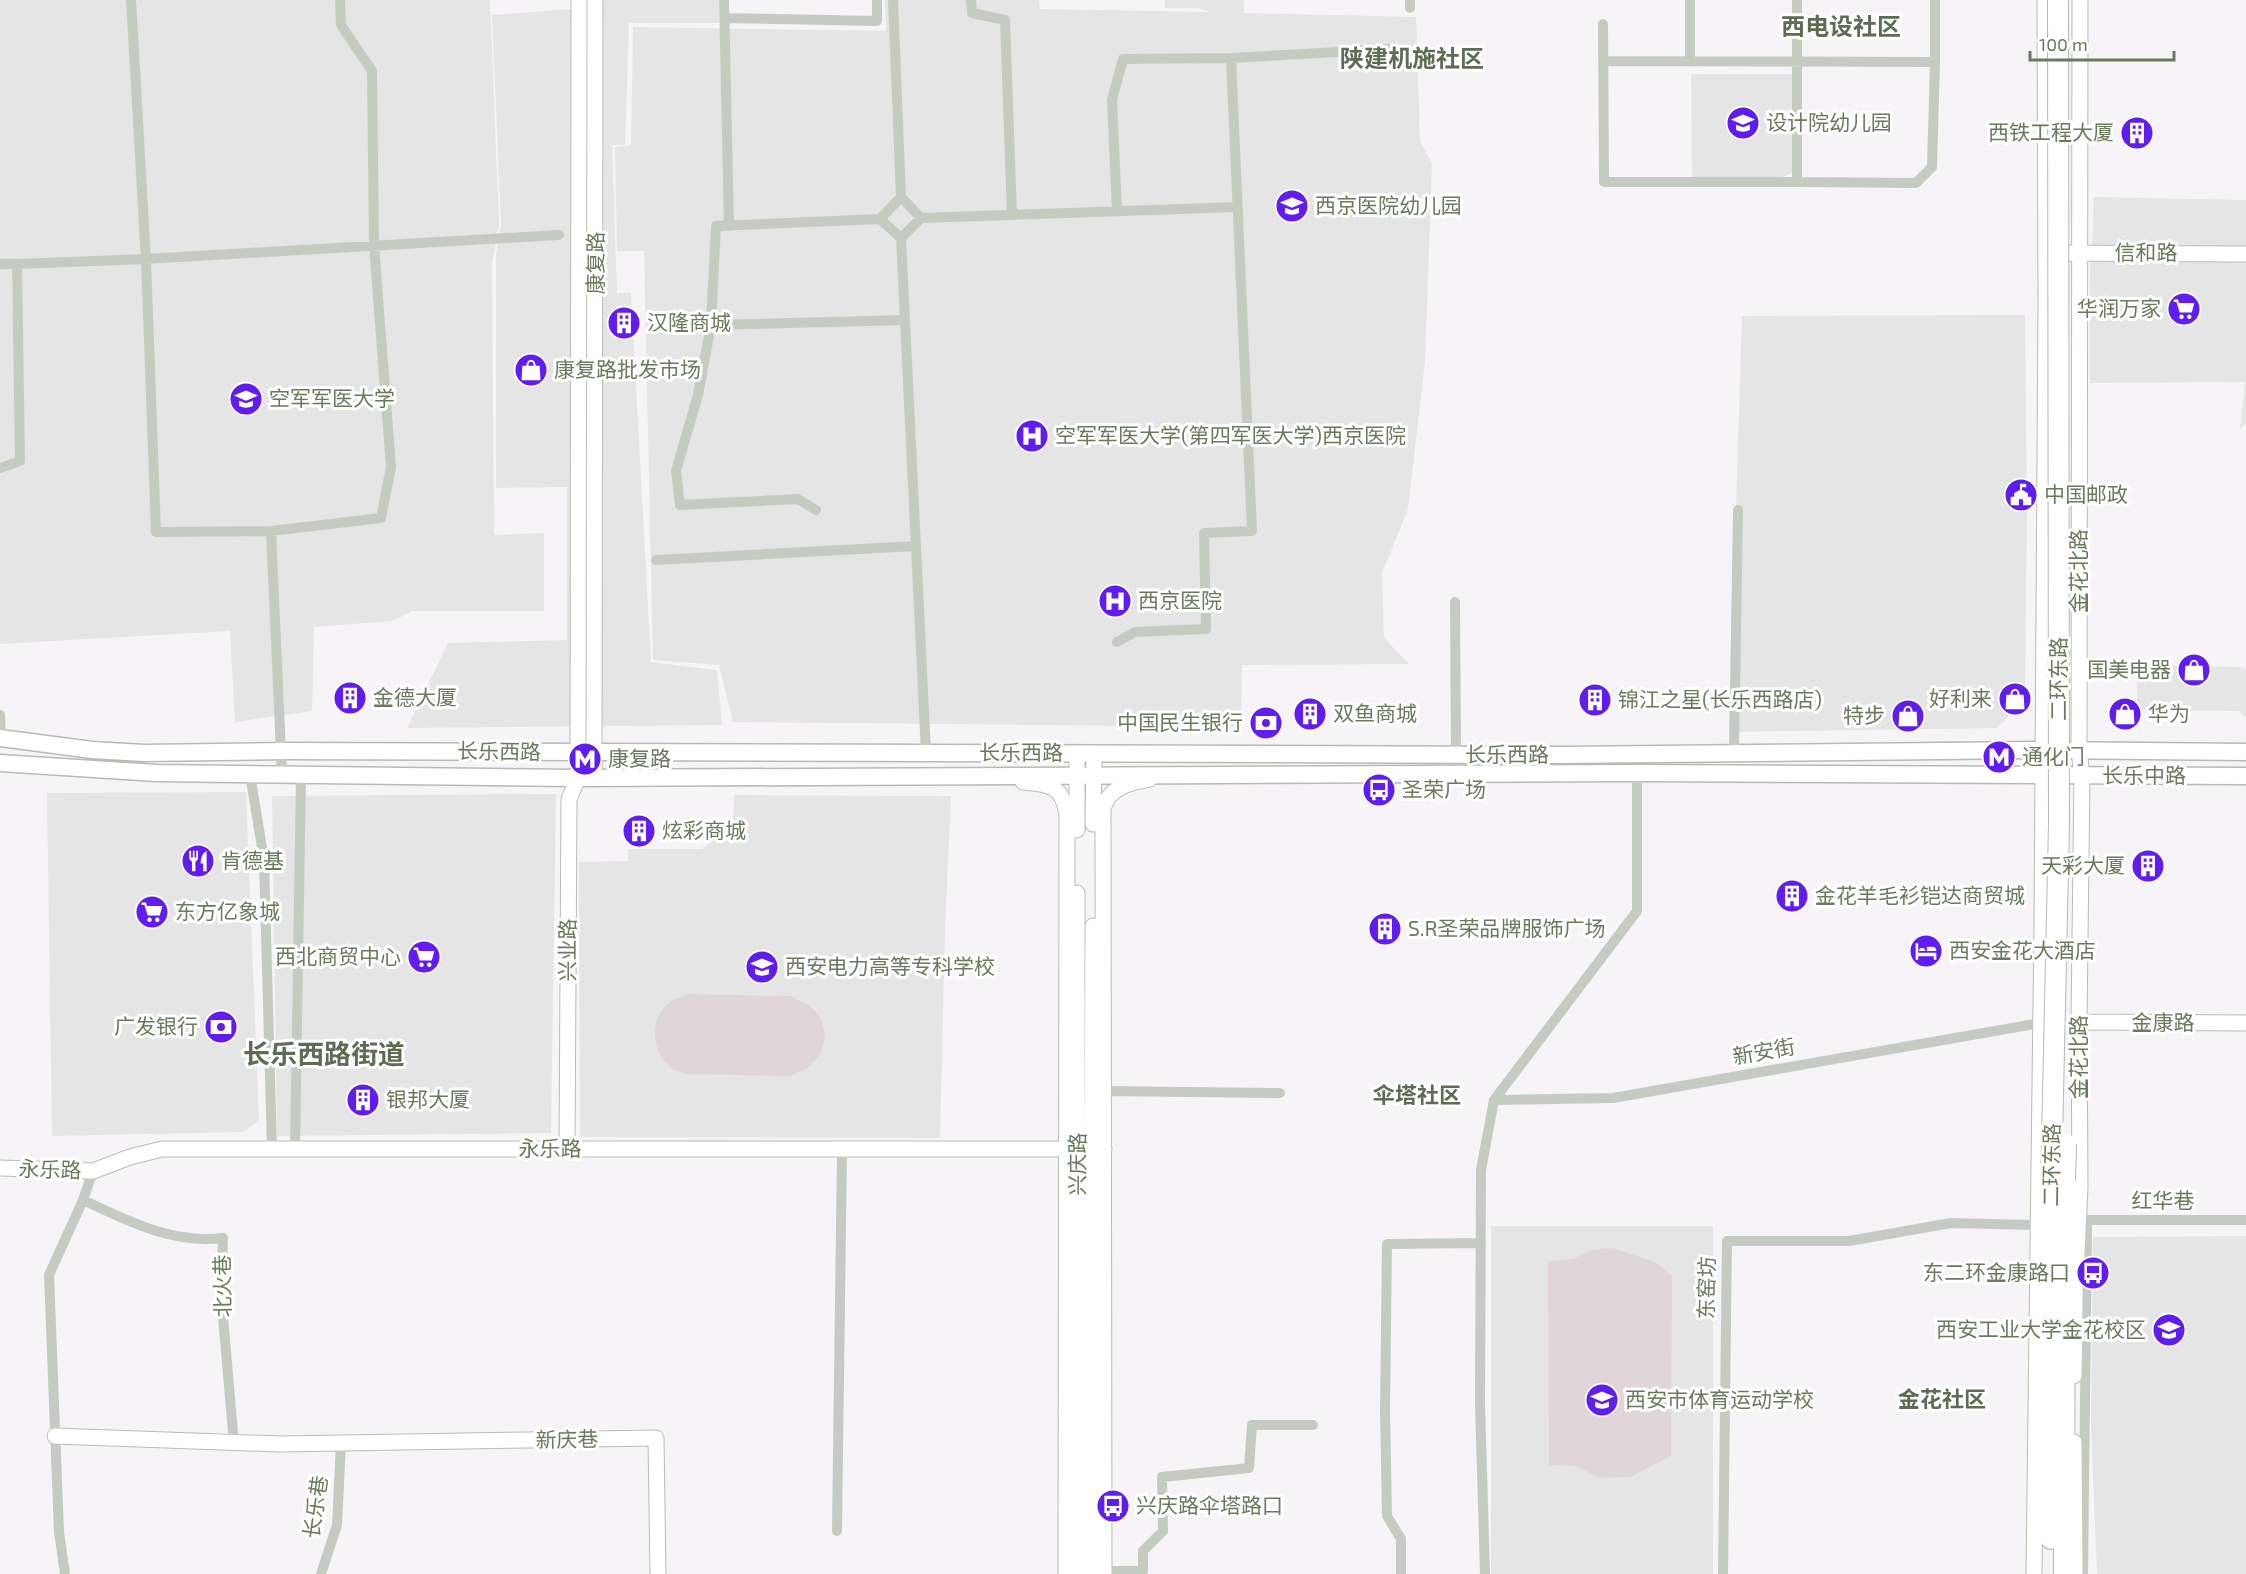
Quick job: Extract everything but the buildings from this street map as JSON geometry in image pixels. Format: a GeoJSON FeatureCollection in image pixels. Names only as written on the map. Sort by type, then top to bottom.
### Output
{"type":"FeatureCollection","features":[{"type":"Feature","properties":{"kind":"highway","name":"二环东路"},"geometry":{"type":"LineString","coordinates":[[2051,1574],[2058,1182],[2058,0]]}},
{"type":"Feature","properties":{"kind":"highway","name":"二环东路"},"geometry":{"type":"LineString","coordinates":[[2064,1574],[2066,1262],[2058,1182],[2072,765],[2071,0]]}},
{"type":"Feature","properties":{"kind":"highway"},"geometry":{"type":"LineString","coordinates":[[2037,1225],[2058,1182]]}},
{"type":"Feature","properties":{"kind":"highway"},"geometry":{"type":"LineString","coordinates":[[2066,1262],[2079,1220]]}},
{"type":"Feature","properties":{"kind":"main road","name":"康复路"},"geometry":{"type":"LineString","coordinates":[[579,0],[586,752]]}},
{"type":"Feature","properties":{"kind":"main road","name":"康复路"},"geometry":{"type":"LineString","coordinates":[[586,752],[596,0]]}},
{"type":"Feature","properties":{"kind":"main road","name":"金花北路"},"geometry":{"type":"LineString","coordinates":[[2034,1574],[2043,750],[2045,0]]}},
{"type":"Feature","properties":{"kind":"main road","name":"金花北路"},"geometry":{"type":"LineString","coordinates":[[2075,1574],[2075,1305],[2079,1220],[2082,776],[2079,750],[2080,0]]}},
{"type":"Feature","properties":{"kind":"main road","name":"信和路"},"geometry":{"type":"LineString","coordinates":[[2045,253],[2246,254]]}},
{"type":"Feature","properties":{"kind":"main road","name":"长乐西路"},"geometry":{"type":"LineString","coordinates":[[1,738],[134,753],[282,751],[1456,755],[2043,750]]}},
{"type":"Feature","properties":{"kind":"main road","name":"长乐中路"},"geometry":{"type":"LineString","coordinates":[[2043,750],[2246,752]]}},
{"type":"Feature","properties":{"kind":"main road","name":"兴业路"},"geometry":{"type":"LineString","coordinates":[[567,1149],[569,799],[586,778],[586,752]]}},
{"type":"Feature","properties":{"kind":"main road","name":"兴庆路"},"geometry":{"type":"LineString","coordinates":[[1080,1572],[1085,1149],[1085,753]]}},
{"type":"Feature","properties":{"kind":"main road","name":"长乐西路"},"geometry":{"type":"LineString","coordinates":[[0,763],[146,773],[586,778],[1637,773],[2042,777]]}},
{"type":"Feature","properties":{"kind":"main road"},"geometry":{"type":"LineString","coordinates":[[1085,1149],[1103,1092],[1104,802],[1115,790],[1127,784],[1164,776]]}},
{"type":"Feature","properties":{"kind":"main road","name":"长乐中路"},"geometry":{"type":"LineString","coordinates":[[2042,777],[2246,776]]}},
{"type":"Feature","properties":{"kind":"main road"},"geometry":{"type":"LineString","coordinates":[[987,777],[1041,783],[1053,787],[1065,803],[1067,815],[1067,855],[1085,1149],[1080,1572]]}},
{"type":"Feature","properties":{"kind":"main road","name":"兴庆路"},"geometry":{"type":"LineString","coordinates":[[1085,777],[1077,831],[1085,1149]]}},
{"type":"Feature","properties":{"kind":"main road"},"geometry":{"type":"LineString","coordinates":[[1067,855],[1077,831]]}},
{"type":"Feature","properties":{"kind":"main road","name":"金康路"},"geometry":{"type":"LineString","coordinates":[[2079,1022],[2246,1023]]}},
{"type":"Feature","properties":{"kind":"main road","name":"永乐路"},"geometry":{"type":"LineString","coordinates":[[0,1168],[93,1171],[130,1157],[162,1149],[1085,1149]]}},
{"type":"Feature","properties":{"kind":"main road"},"geometry":{"type":"LineString","coordinates":[[55,1436],[234,1444],[341,1443]]}},
{"type":"Feature","properties":{"kind":"main road","name":"新庆巷"},"geometry":{"type":"LineString","coordinates":[[341,1443],[656,1438],[658,1574]]}},
{"type":"Feature","properties":{"kind":"street"},"geometry":{"type":"LineString","coordinates":[[131,0],[146,259],[156,532],[271,531],[381,518],[391,467],[374,245],[372,71],[340,25],[340,0]]}},
{"type":"Feature","properties":{"kind":"street"},"geometry":{"type":"LineString","coordinates":[[724,0],[729,226]]}},
{"type":"Feature","properties":{"kind":"street"},"geometry":{"type":"LineString","coordinates":[[725,18],[878,21],[878,0]]}},
{"type":"Feature","properties":{"kind":"street"},"geometry":{"type":"LineString","coordinates":[[893,0],[901,197],[921,218]]}},
{"type":"Feature","properties":{"kind":"street"},"geometry":{"type":"LineString","coordinates":[[971,0],[972,13],[1005,20],[1012,215]]}},
{"type":"Feature","properties":{"kind":"street"},"geometry":{"type":"LineString","coordinates":[[1690,0],[1690,61]]}},
{"type":"Feature","properties":{"kind":"street"},"geometry":{"type":"LineString","coordinates":[[1797,0],[1797,182]]}},
{"type":"Feature","properties":{"kind":"street"},"geometry":{"type":"LineString","coordinates":[[1603,24],[1604,182],[1916,183],[1932,167],[1935,0]]}},
{"type":"Feature","properties":{"kind":"street"},"geometry":{"type":"LineString","coordinates":[[1117,211],[1112,100],[1123,59],[1231,58],[1390,49]]}},
{"type":"Feature","properties":{"kind":"street"},"geometry":{"type":"LineString","coordinates":[[1117,642],[1135,632],[1206,629],[1204,533],[1252,531],[1231,58]]}},
{"type":"Feature","properties":{"kind":"street"},"geometry":{"type":"LineString","coordinates":[[1604,61],[1935,62]]}},
{"type":"Feature","properties":{"kind":"street"},"geometry":{"type":"LineString","coordinates":[[816,510],[798,499],[680,505],[676,471],[698,394],[711,325],[716,226],[880,219],[901,197]]}},
{"type":"Feature","properties":{"kind":"street"},"geometry":{"type":"LineString","coordinates":[[901,238],[921,218],[1237,207]]}},
{"type":"Feature","properties":{"kind":"street"},"geometry":{"type":"LineString","coordinates":[[880,219],[901,238],[926,753]]}},
{"type":"Feature","properties":{"kind":"street"},"geometry":{"type":"LineString","coordinates":[[0,264],[146,259],[559,235]]}},
{"type":"Feature","properties":{"kind":"street"},"geometry":{"type":"LineString","coordinates":[[0,468],[20,461],[17,264]]}},
{"type":"Feature","properties":{"kind":"street"},"geometry":{"type":"LineString","coordinates":[[711,325],[905,320]]}},
{"type":"Feature","properties":{"kind":"street"},"geometry":{"type":"LineString","coordinates":[[1734,753],[1738,510]]}},
{"type":"Feature","properties":{"kind":"street"},"geometry":{"type":"LineString","coordinates":[[271,531],[282,774]]}},
{"type":"Feature","properties":{"kind":"street"},"geometry":{"type":"LineString","coordinates":[[656,560],[916,546]]}},
{"type":"Feature","properties":{"kind":"street"},"geometry":{"type":"LineString","coordinates":[[1455,602],[1456,755]]}},
{"type":"Feature","properties":{"kind":"street"},"geometry":{"type":"LineString","coordinates":[[0,715],[1,738]]}},
{"type":"Feature","properties":{"kind":"street"},"geometry":{"type":"LineString","coordinates":[[1485,1574],[1480,1404],[1482,1170],[1494,1100],[1637,911],[1637,773]]}},
{"type":"Feature","properties":{"kind":"street"},"geometry":{"type":"LineString","coordinates":[[250,774],[264,860],[272,1149]]}},
{"type":"Feature","properties":{"kind":"street"},"geometry":{"type":"LineString","coordinates":[[295,1149],[301,775]]}},
{"type":"Feature","properties":{"kind":"street","name":"新安街"},"geometry":{"type":"LineString","coordinates":[[1494,1100],[1613,1098],[2040,1023]]}},
{"type":"Feature","properties":{"kind":"street"},"geometry":{"type":"LineString","coordinates":[[1103,1092],[1280,1093]]}},
{"type":"Feature","properties":{"kind":"street"},"geometry":{"type":"LineString","coordinates":[[837,1531],[842,1149]]}},
{"type":"Feature","properties":{"kind":"street"},"geometry":{"type":"LineString","coordinates":[[65,1574],[59,1532],[49,1275],[83,1200],[93,1171]]}},
{"type":"Feature","properties":{"kind":"street","name":"北火巷"},"geometry":{"type":"LineString","coordinates":[[83,1200],[155,1232],[202,1241],[223,1238],[221,1294],[234,1444]]}},
{"type":"Feature","properties":{"kind":"street"},"geometry":{"type":"LineString","coordinates":[[2079,1220],[2087,1228],[2083,1574]]}},
{"type":"Feature","properties":{"kind":"street","name":"红华巷"},"geometry":{"type":"LineString","coordinates":[[2079,1220],[2246,1220]]}},
{"type":"Feature","properties":{"kind":"street","name":"东窑坊"},"geometry":{"type":"LineString","coordinates":[[1723,1574],[1727,1241],[1850,1241],[1951,1223],[2037,1225]]}},
{"type":"Feature","properties":{"kind":"street"},"geometry":{"type":"LineString","coordinates":[[1401,1574],[1401,1539],[1388,1516],[1384,1411],[1387,1244],[1481,1243]]}},
{"type":"Feature","properties":{"kind":"street"},"geometry":{"type":"LineString","coordinates":[[1080,1572],[1143,1571],[1143,1551],[1163,1531],[1162,1477],[1249,1468],[1252,1425],[1313,1425]]}},
{"type":"Feature","properties":{"kind":"street","name":"长乐巷"},"geometry":{"type":"LineString","coordinates":[[321,1574],[337,1524],[341,1443]]}},
{"type":"Feature","properties":{"kind":"shaded area","name":"空军军医大学"},"geometry":{"type":"Polygon","coordinates":[[[0,0],[490,0],[499,224],[492,265],[494,535],[544,533],[544,611],[412,611],[393,621],[314,627],[312,711],[235,722],[230,631],[0,644],[0,0]]]}},
{"type":"Feature","properties":{"kind":"shaded area"},"geometry":{"type":"Polygon","coordinates":[[[572,0],[719,0],[719,23],[629,23],[625,145],[612,145],[617,293],[631,293],[651,662],[717,670],[722,725],[407,728],[448,643],[567,640],[567,487],[496,488],[496,254],[501,224],[492,15],[571,9],[572,0]]]}},
{"type":"Feature","properties":{"kind":"shaded area","name":"空军军医大学(第四军医大学)西京医院"},"geometry":{"type":"Polygon","coordinates":[[[885,0],[1039,0],[1040,9],[1211,12],[1199,8],[1165,8],[1165,0],[1244,0],[1244,13],[1416,17],[1420,141],[1432,164],[1425,362],[1408,509],[1382,573],[1384,638],[1409,664],[1242,665],[1241,727],[733,722],[719,665],[653,660],[644,251],[617,251],[615,147],[631,145],[633,27],[886,31],[885,0]]]}},
{"type":"Feature","properties":{"kind":"shaded area","name":"设计院幼儿园"},"geometry":{"type":"Polygon","coordinates":[[[1691,74],[1795,74],[1795,171],[1783,177],[1692,179],[1691,74]]]}},
{"type":"Feature","properties":{"kind":"shaded area"},"geometry":{"type":"Polygon","coordinates":[[[2094,197],[2246,200],[2246,247],[2092,246],[2094,197]]]}},
{"type":"Feature","properties":{"kind":"shaded area"},"geometry":{"type":"Polygon","coordinates":[[[2090,258],[2246,261],[2246,423],[2240,429],[2245,382],[2090,383],[2090,258]]]}},
{"type":"Feature","properties":{"kind":"shaded area"},"geometry":{"type":"Polygon","coordinates":[[[2025,315],[2027,508],[2025,700],[1997,728],[1729,732],[1742,316],[2025,315]]]}},
{"type":"Feature","properties":{"kind":"shaded area"},"geometry":{"type":"Polygon","coordinates":[[[2137,665],[2246,669],[2246,718],[2239,711],[2137,710],[2137,665]]]}},
{"type":"Feature","properties":{"kind":"shaded area"},"geometry":{"type":"Polygon","coordinates":[[[246,792],[259,1120],[243,1132],[52,1136],[47,793],[246,792]]]}},
{"type":"Feature","properties":{"kind":"shaded area"},"geometry":{"type":"Polygon","coordinates":[[[556,794],[551,1133],[277,1136],[272,796],[556,794]]]}},
{"type":"Feature","properties":{"kind":"shaded area","name":"西安电力高等专科学校"},"geometry":{"type":"Polygon","coordinates":[[[734,795],[951,796],[940,1138],[580,1137],[579,862],[628,861],[628,849],[702,849],[733,825],[734,795]]]}},
{"type":"Feature","properties":{"kind":"shaded area"},"geometry":{"type":"Polygon","coordinates":[[[688,994],[791,996],[810,1006],[821,1018],[825,1037],[820,1055],[808,1068],[790,1076],[687,1074],[675,1070],[663,1059],[659,1051],[655,1034],[656,1025],[658,1016],[670,1002],[688,994]]]}},
{"type":"Feature","properties":{"kind":"shaded area","name":"西安市体育运动学校"},"geometry":{"type":"Polygon","coordinates":[[[1491,1226],[1713,1226],[1713,1574],[1491,1574],[1491,1226]]]}},
{"type":"Feature","properties":{"kind":"shaded area","name":"西安工业大学金花校区"},"geometry":{"type":"Polygon","coordinates":[[[2246,1236],[2246,1574],[2097,1574],[2091,1423],[2093,1237],[2246,1236]]]}},
{"type":"Feature","properties":{"kind":"shaded area"},"geometry":{"type":"Polygon","coordinates":[[[1613,1248],[1655,1262],[1672,1276],[1671,1456],[1630,1477],[1600,1478],[1575,1466],[1549,1465],[1548,1261],[1573,1259],[1592,1250],[1613,1248]]]}},
{"type":"Feature","properties":{"kind":"place","name":"设计院幼儿园"},"geometry":{"type":"Point","coordinates":[1743,123]}},
{"type":"Feature","properties":{"kind":"place","name":"西铁工程大厦"},"geometry":{"type":"Point","coordinates":[2137,133]}},
{"type":"Feature","properties":{"kind":"place","name":"西京医院幼儿园"},"geometry":{"type":"Point","coordinates":[1292,206]}},
{"type":"Feature","properties":{"kind":"place","name":"华润万家"},"geometry":{"type":"Point","coordinates":[2184,309]}},
{"type":"Feature","properties":{"kind":"place","name":"汉隆商城"},"geometry":{"type":"Point","coordinates":[624,323]}},
{"type":"Feature","properties":{"kind":"place","name":"康复路批发市场"},"geometry":{"type":"Point","coordinates":[531,370]}},
{"type":"Feature","properties":{"kind":"place","name":"空军军医大学"},"geometry":{"type":"Point","coordinates":[246,399]}},
{"type":"Feature","properties":{"kind":"place","name":"空军军医大学(第四军医大学)西京医院"},"geometry":{"type":"Point","coordinates":[1032,436]}},
{"type":"Feature","properties":{"kind":"place","name":"中国邮政"},"geometry":{"type":"Point","coordinates":[2021,495]}},
{"type":"Feature","properties":{"kind":"place","name":"西京医院"},"geometry":{"type":"Point","coordinates":[1115,601]}},
{"type":"Feature","properties":{"kind":"place","name":"国美电器"},"geometry":{"type":"Point","coordinates":[2194,670]}},
{"type":"Feature","properties":{"kind":"place","name":"金德大厦"},"geometry":{"type":"Point","coordinates":[350,698]}},
{"type":"Feature","properties":{"kind":"place","name":"好利来"},"geometry":{"type":"Point","coordinates":[2015,699]}},
{"type":"Feature","properties":{"kind":"place","name":"锦江之星(长乐西路店)"},"geometry":{"type":"Point","coordinates":[1595,700]}},
{"type":"Feature","properties":{"kind":"place","name":"双鱼商城"},"geometry":{"type":"Point","coordinates":[1310,714]}},
{"type":"Feature","properties":{"kind":"place","name":"华为"},"geometry":{"type":"Point","coordinates":[2125,714]}},
{"type":"Feature","properties":{"kind":"place","name":"特步"},"geometry":{"type":"Point","coordinates":[1908,716]}},
{"type":"Feature","properties":{"kind":"place","name":"中国民生银行"},"geometry":{"type":"Point","coordinates":[1266,723]}},
{"type":"Feature","properties":{"kind":"place","name":"通化门"},"geometry":{"type":"Point","coordinates":[1999,757]}},
{"type":"Feature","properties":{"kind":"place","name":"康复路"},"geometry":{"type":"Point","coordinates":[585,759]}},
{"type":"Feature","properties":{"kind":"place","name":"圣荣广场"},"geometry":{"type":"Point","coordinates":[1379,790]}},
{"type":"Feature","properties":{"kind":"place","name":"炫彩商城"},"geometry":{"type":"Point","coordinates":[639,831]}},
{"type":"Feature","properties":{"kind":"place","name":"肯德基"},"geometry":{"type":"Point","coordinates":[198,861]}},
{"type":"Feature","properties":{"kind":"place","name":"天彩大厦"},"geometry":{"type":"Point","coordinates":[2148,866]}},
{"type":"Feature","properties":{"kind":"place","name":"金花羊毛衫铠达商贸城"},"geometry":{"type":"Point","coordinates":[1792,896]}},
{"type":"Feature","properties":{"kind":"place","name":"东方亿象城"},"geometry":{"type":"Point","coordinates":[152,912]}},
{"type":"Feature","properties":{"kind":"place","name":"S.R圣荣品牌服饰广场"},"geometry":{"type":"Point","coordinates":[1385,929]}},
{"type":"Feature","properties":{"kind":"place","name":"西安金花大酒店"},"geometry":{"type":"Point","coordinates":[1926,951]}},
{"type":"Feature","properties":{"kind":"place","name":"西北商贸中心"},"geometry":{"type":"Point","coordinates":[424,957]}},
{"type":"Feature","properties":{"kind":"place","name":"西安电力高等专科学校"},"geometry":{"type":"Point","coordinates":[762,967]}},
{"type":"Feature","properties":{"kind":"place","name":"广发银行"},"geometry":{"type":"Point","coordinates":[221,1027]}},
{"type":"Feature","properties":{"kind":"place","name":"银邦大厦"},"geometry":{"type":"Point","coordinates":[363,1100]}},
{"type":"Feature","properties":{"kind":"place","name":"东二环金康路口"},"geometry":{"type":"Point","coordinates":[2093,1273]}},
{"type":"Feature","properties":{"kind":"place","name":"西安工业大学金花校区"},"geometry":{"type":"Point","coordinates":[2169,1330]}},
{"type":"Feature","properties":{"kind":"place","name":"西安市体育运动学校"},"geometry":{"type":"Point","coordinates":[1602,1400]}},
{"type":"Feature","properties":{"kind":"place","name":"兴庆路伞塔路口"},"geometry":{"type":"Point","coordinates":[1113,1506]}},
{"type":"Feature","properties":{"kind":"district","name":"西电设社区"},"geometry":{"type":"Point","coordinates":[1841,27]}},
{"type":"Feature","properties":{"kind":"district","name":"陕建机施社区"},"geometry":{"type":"Point","coordinates":[1412,59]}},
{"type":"Feature","properties":{"kind":"district","name":"长乐西路街道"},"geometry":{"type":"Point","coordinates":[324,1055]}},
{"type":"Feature","properties":{"kind":"district","name":"伞塔社区"},"geometry":{"type":"Point","coordinates":[1417,1095]}},
{"type":"Feature","properties":{"kind":"district","name":"金花社区"},"geometry":{"type":"Point","coordinates":[1942,1399]}}]}
